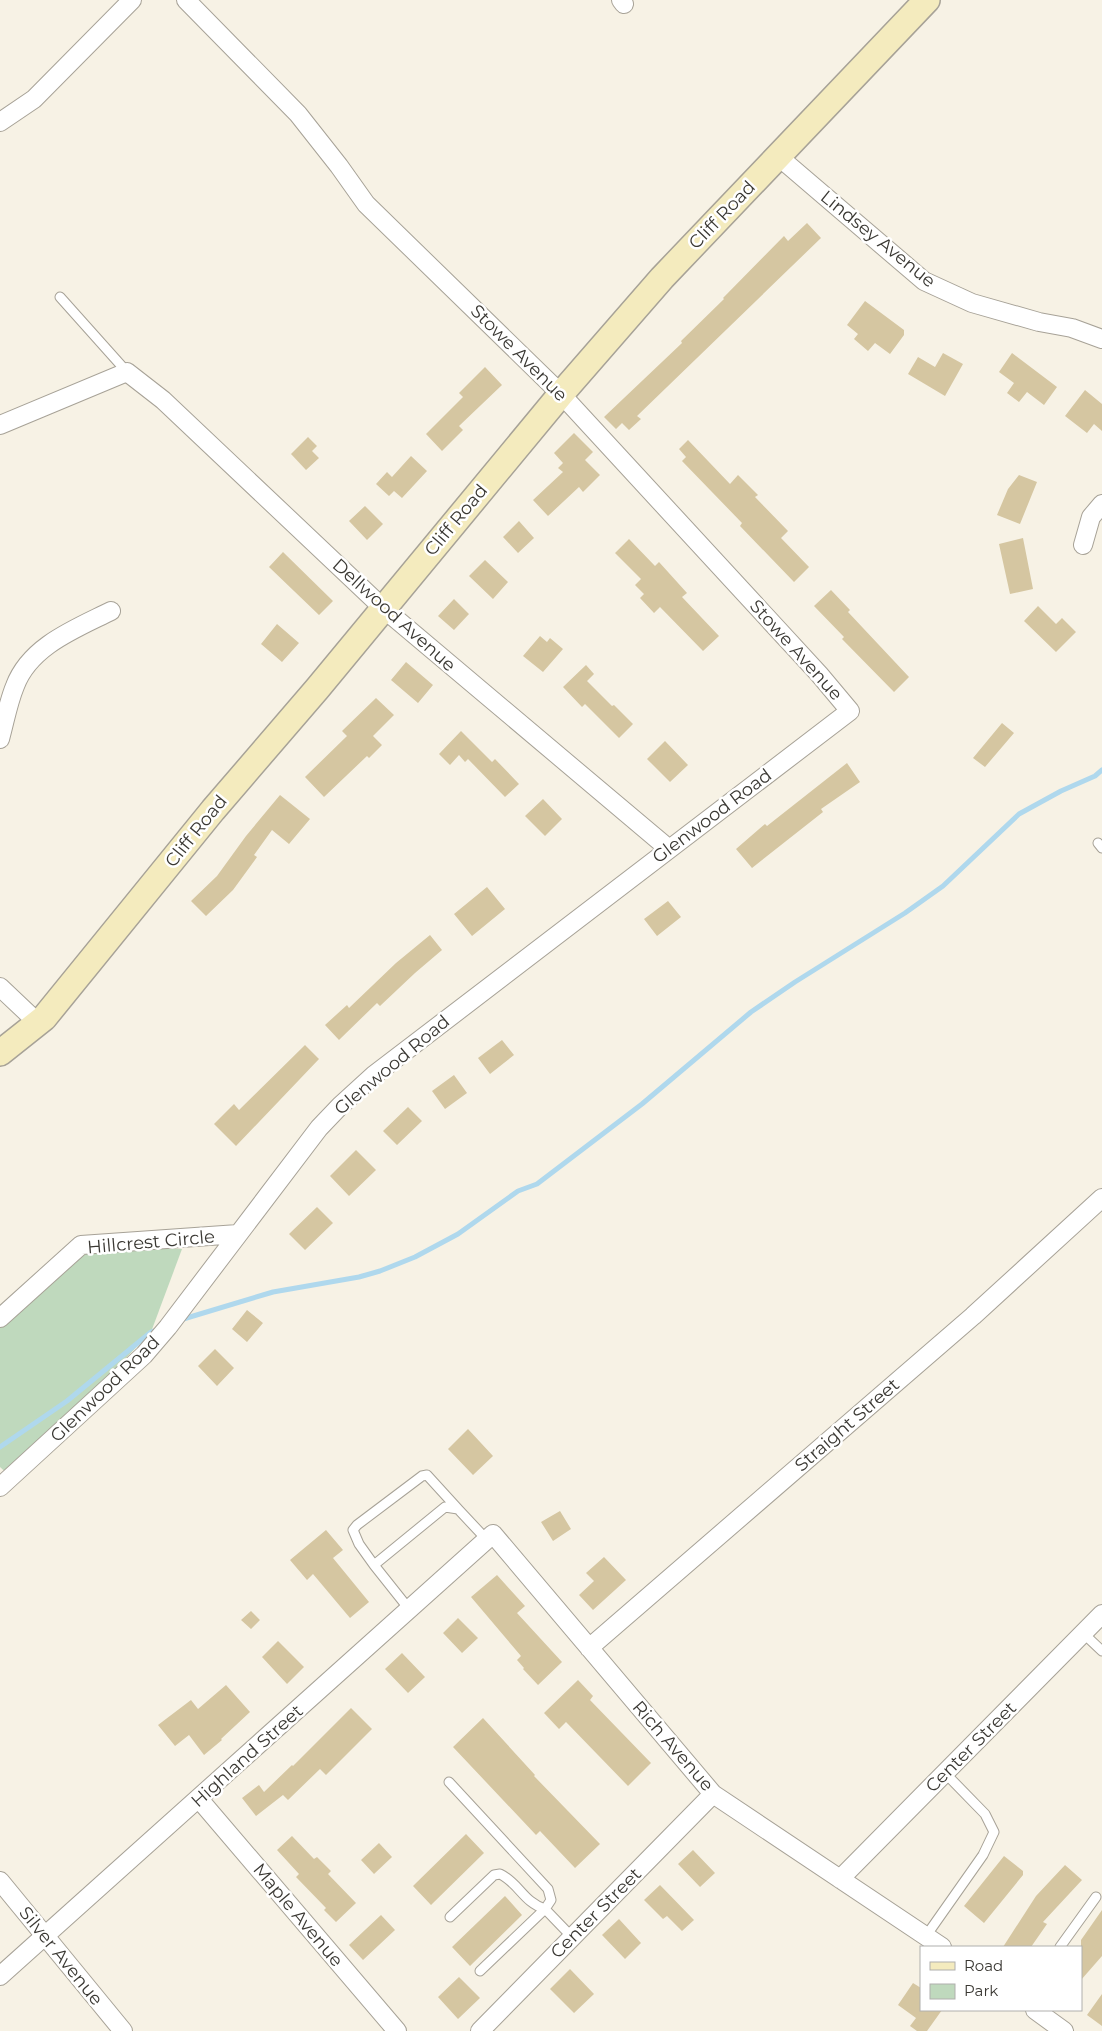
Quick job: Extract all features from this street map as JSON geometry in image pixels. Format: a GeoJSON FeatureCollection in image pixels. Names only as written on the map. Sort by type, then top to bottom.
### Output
{"type":"FeatureCollection","features":[{"type":"Feature","properties":{"kind":"street"},"geometry":{"type":"LineString","coordinates":[[0,122],[34,99],[132,0]]}},
{"type":"Feature","properties":{"kind":"street","name":"Stowe Avenue"},"geometry":{"type":"LineString","coordinates":[[186,0],[298,114],[366,204],[561,394],[819,674],[850,711]]}},
{"type":"Feature","properties":{"kind":"street","name":"Cliff Road"},"geometry":{"type":"LineString","coordinates":[[0,1053],[44,1018],[213,810],[561,394],[662,278],[927,0]]}},
{"type":"Feature","properties":{"kind":"street","name":"Lindsey Avenue"},"geometry":{"type":"LineString","coordinates":[[779,156],[924,281],[972,303],[1039,322],[1072,328],[1102,339]]}},
{"type":"Feature","properties":{"kind":"street"},"geometry":{"type":"LineString","coordinates":[[0,425],[127,372]]}},
{"type":"Feature","properties":{"kind":"street","name":"Dellwood Avenue"},"geometry":{"type":"LineString","coordinates":[[127,372],[163,400],[383,608],[670,849]]}},
{"type":"Feature","properties":{"kind":"street"},"geometry":{"type":"LineString","coordinates":[[1083,544],[1091,518],[1102,504]]}},
{"type":"Feature","properties":{"kind":"street"},"geometry":{"type":"LineString","coordinates":[[0,738],[15,684],[36,653],[74,629],[111,611]]}},
{"type":"Feature","properties":{"kind":"street","name":"Glenwood Road"},"geometry":{"type":"LineString","coordinates":[[0,1487],[144,1356],[319,1128],[374,1075],[850,711]]}},
{"type":"Feature","properties":{"kind":"street"},"geometry":{"type":"LineString","coordinates":[[0,987],[38,1023]]}},
{"type":"Feature","properties":{"kind":"street","name":"Straight Street"},"geometry":{"type":"LineString","coordinates":[[589,1648],[973,1316],[1102,1198]]}},
{"type":"Feature","properties":{"kind":"street","name":"Hillcrest Circle"},"geometry":{"type":"LineString","coordinates":[[0,1318],[81,1245],[238,1234]]}},
{"type":"Feature","properties":{"kind":"street","name":"Rich Avenue"},"geometry":{"type":"LineString","coordinates":[[490,1537],[589,1648],[713,1794],[941,1946]]}},
{"type":"Feature","properties":{"kind":"street","name":"Highland Street"},"geometry":{"type":"LineString","coordinates":[[0,1976],[490,1537]]}},
{"type":"Feature","properties":{"kind":"street","name":"Center Street"},"geometry":{"type":"LineString","coordinates":[[840,1879],[1102,1614]]}},
{"type":"Feature","properties":{"kind":"street","name":"Center Street"},"geometry":{"type":"LineString","coordinates":[[480,2031],[713,1794]]}},
{"type":"Feature","properties":{"kind":"street","name":"Maple Avenue"},"geometry":{"type":"LineString","coordinates":[[199,1799],[396,2031]]}},
{"type":"Feature","properties":{"kind":"street","name":"Silver Avenue"},"geometry":{"type":"LineString","coordinates":[[0,1880],[122,2031]]}},
{"type":"Feature","properties":{"kind":"street"},"geometry":{"type":"LineString","coordinates":[[1036,2011],[1064,2031]]}},
{"type":"Feature","properties":{"kind":"lane"},"geometry":{"type":"LineString","coordinates":[[60,298],[127,372]]}},
{"type":"Feature","properties":{"kind":"lane"},"geometry":{"type":"LineString","coordinates":[[409,1609],[359,1544],[353,1530],[357,1525],[422,1476],[427,1475],[458,1509],[490,1537]]}},
{"type":"Feature","properties":{"kind":"lane"},"geometry":{"type":"LineString","coordinates":[[374,1565],[445,1507],[458,1509]]}},
{"type":"Feature","properties":{"kind":"lane"},"geometry":{"type":"LineString","coordinates":[[1083,1633],[1102,1651]]}},
{"type":"Feature","properties":{"kind":"lane"},"geometry":{"type":"LineString","coordinates":[[926,1936],[983,1855],[994,1832],[985,1814],[945,1773]]}},
{"type":"Feature","properties":{"kind":"lane"},"geometry":{"type":"LineString","coordinates":[[449,1782],[548,1889],[551,1900],[545,1909],[480,1972]]}},
{"type":"Feature","properties":{"kind":"lane"},"geometry":{"type":"LineString","coordinates":[[450,1917],[494,1875],[500,1874],[506,1877],[534,1905],[545,1909],[572,1937]]}},
{"type":"Feature","properties":{"kind":"lane"},"geometry":{"type":"LineString","coordinates":[[1061,1946],[1096,1897]]}},
{"type":"Feature","properties":{"kind":"green space"},"geometry":{"type":"Polygon","coordinates":[[[81,1245],[182,1249],[151,1332],[11,1477],[0,1467],[0,1318],[81,1245]]]}},
{"type":"Feature","properties":{"kind":"building"},"geometry":{"type":"Polygon","coordinates":[[[807,223],[821,238],[637,416],[641,419],[629,430],[622,423],[616,429],[604,417],[682,343],[681,341],[784,236],[788,241],[807,223]]]}},
{"type":"Feature","properties":{"kind":"building"},"geometry":{"type":"Polygon","coordinates":[[[865,301],[904,330],[904,335],[890,354],[875,343],[868,351],[854,339],[858,334],[847,325],[865,301]]]}},
{"type":"Feature","properties":{"kind":"building"},"geometry":{"type":"Polygon","coordinates":[[[943,353],[963,364],[945,396],[908,374],[918,357],[935,367],[943,353]]]}},
{"type":"Feature","properties":{"kind":"building"},"geometry":{"type":"Polygon","coordinates":[[[1012,353],[1057,387],[1044,405],[1027,392],[1019,402],[1007,393],[1014,383],[999,372],[1012,353]]]}},
{"type":"Feature","properties":{"kind":"building"},"geometry":{"type":"Polygon","coordinates":[[[485,367],[502,385],[459,426],[463,430],[442,451],[426,434],[463,397],[459,393],[485,367]]]}},
{"type":"Feature","properties":{"kind":"building"},"geometry":{"type":"Polygon","coordinates":[[[1085,390],[1102,404],[1102,431],[1094,424],[1087,433],[1065,416],[1085,390]]]}},
{"type":"Feature","properties":{"kind":"building"},"geometry":{"type":"Polygon","coordinates":[[[574,433],[593,452],[585,460],[600,475],[583,492],[579,487],[548,516],[533,500],[563,472],[558,468],[563,463],[554,453],[574,433]]]}},
{"type":"Feature","properties":{"kind":"building"},"geometry":{"type":"Polygon","coordinates":[[[308,437],[317,446],[312,451],[319,458],[306,470],[291,454],[308,437]]]}},
{"type":"Feature","properties":{"kind":"building"},"geometry":{"type":"Polygon","coordinates":[[[688,440],[730,484],[738,475],[758,495],[755,497],[788,531],[781,538],[809,567],[794,582],[740,526],[742,523],[682,461],[686,457],[679,449],[688,440]]]}},
{"type":"Feature","properties":{"kind":"building"},"geometry":{"type":"Polygon","coordinates":[[[411,456],[427,471],[402,498],[394,491],[389,496],[376,484],[387,472],[392,477],[411,456]]]}},
{"type":"Feature","properties":{"kind":"building"},"geometry":{"type":"Polygon","coordinates":[[[1019,475],[1037,482],[1020,524],[997,515],[1008,489],[1019,475]]]}},
{"type":"Feature","properties":{"kind":"building"},"geometry":{"type":"Polygon","coordinates":[[[365,506],[383,524],[367,540],[349,521],[365,506]]]}},
{"type":"Feature","properties":{"kind":"building"},"geometry":{"type":"Polygon","coordinates":[[[519,521],[534,538],[518,553],[503,537],[519,521]]]}},
{"type":"Feature","properties":{"kind":"building"},"geometry":{"type":"Polygon","coordinates":[[[1023,538],[1033,589],[1010,594],[999,544],[1023,538]]]}},
{"type":"Feature","properties":{"kind":"building"},"geometry":{"type":"Polygon","coordinates":[[[629,539],[655,566],[659,562],[687,593],[682,597],[719,636],[703,651],[660,607],[654,613],[640,598],[644,594],[635,585],[641,579],[615,553],[629,539]]]}},
{"type":"Feature","properties":{"kind":"building"},"geometry":{"type":"Polygon","coordinates":[[[283,552],[333,601],[319,615],[269,567],[283,552]]]}},
{"type":"Feature","properties":{"kind":"building"},"geometry":{"type":"Polygon","coordinates":[[[485,560],[508,582],[493,599],[469,576],[485,560]]]}},
{"type":"Feature","properties":{"kind":"building"},"geometry":{"type":"Polygon","coordinates":[[[831,590],[850,610],[848,612],[909,677],[894,692],[842,639],[844,637],[814,606],[831,590]]]}},
{"type":"Feature","properties":{"kind":"building"},"geometry":{"type":"Polygon","coordinates":[[[454,599],[469,614],[454,630],[438,616],[454,599]]]}},
{"type":"Feature","properties":{"kind":"building"},"geometry":{"type":"Polygon","coordinates":[[[1038,606],[1056,624],[1062,618],[1076,632],[1056,652],[1024,621],[1038,606]]]}},
{"type":"Feature","properties":{"kind":"building"},"geometry":{"type":"Polygon","coordinates":[[[277,624],[299,643],[282,662],[261,644],[277,624]]]}},
{"type":"Feature","properties":{"kind":"building"},"geometry":{"type":"Polygon","coordinates":[[[540,636],[547,642],[550,638],[563,649],[543,672],[523,656],[540,636]]]}},
{"type":"Feature","properties":{"kind":"building"},"geometry":{"type":"Polygon","coordinates":[[[406,662],[433,685],[418,703],[391,680],[406,662]]]}},
{"type":"Feature","properties":{"kind":"building"},"geometry":{"type":"Polygon","coordinates":[[[586,665],[594,674],[587,681],[633,724],[619,738],[585,704],[582,707],[563,687],[586,665]]]}},
{"type":"Feature","properties":{"kind":"building"},"geometry":{"type":"Polygon","coordinates":[[[376,698],[394,715],[373,736],[382,745],[369,758],[367,756],[324,797],[305,777],[347,736],[342,731],[376,698]]]}},
{"type":"Feature","properties":{"kind":"building"},"geometry":{"type":"Polygon","coordinates":[[[1002,723],[1014,733],[985,767],[973,758],[1002,723]]]}},
{"type":"Feature","properties":{"kind":"building"},"geometry":{"type":"Polygon","coordinates":[[[461,731],[492,762],[495,759],[519,784],[505,797],[468,759],[465,762],[459,755],[450,765],[439,754],[461,731]]]}},
{"type":"Feature","properties":{"kind":"building"},"geometry":{"type":"Polygon","coordinates":[[[665,741],[688,765],[670,782],[647,759],[665,741]]]}},
{"type":"Feature","properties":{"kind":"building"},"geometry":{"type":"Polygon","coordinates":[[[847,763],[860,782],[821,809],[823,812],[752,868],[736,849],[765,824],[767,826],[847,763]]]}},
{"type":"Feature","properties":{"kind":"building"},"geometry":{"type":"Polygon","coordinates":[[[280,795],[310,819],[289,844],[272,830],[254,855],[257,857],[233,890],[206,916],[191,901],[217,876],[246,836],[280,795]]]}},
{"type":"Feature","properties":{"kind":"building"},"geometry":{"type":"Polygon","coordinates":[[[543,799],[562,819],[545,836],[525,816],[543,799]]]}},
{"type":"Feature","properties":{"kind":"building"},"geometry":{"type":"Polygon","coordinates":[[[487,887],[505,909],[472,936],[454,914],[487,887]]]}},
{"type":"Feature","properties":{"kind":"building"},"geometry":{"type":"Polygon","coordinates":[[[668,901],[681,917],[657,936],[644,919],[668,901]]]}},
{"type":"Feature","properties":{"kind":"building"},"geometry":{"type":"Polygon","coordinates":[[[430,935],[442,950],[380,1006],[377,1003],[339,1040],[325,1025],[347,1005],[349,1008],[396,963],[430,935]]]}},
{"type":"Feature","properties":{"kind":"building"},"geometry":{"type":"Polygon","coordinates":[[[502,1040],[514,1055],[490,1074],[478,1058],[502,1040]]]}},
{"type":"Feature","properties":{"kind":"building"},"geometry":{"type":"Polygon","coordinates":[[[305,1045],[319,1059],[236,1146],[214,1124],[234,1104],[239,1110],[305,1045]]]}},
{"type":"Feature","properties":{"kind":"building"},"geometry":{"type":"Polygon","coordinates":[[[454,1075],[467,1093],[445,1109],[432,1091],[454,1075]]]}},
{"type":"Feature","properties":{"kind":"building"},"geometry":{"type":"Polygon","coordinates":[[[408,1107],[422,1121],[397,1145],[383,1131],[408,1107]]]}},
{"type":"Feature","properties":{"kind":"building"},"geometry":{"type":"Polygon","coordinates":[[[356,1150],[376,1170],[349,1196],[330,1176],[356,1150]]]}},
{"type":"Feature","properties":{"kind":"building"},"geometry":{"type":"Polygon","coordinates":[[[317,1207],[333,1223],[305,1250],[289,1234],[317,1207]]]}},
{"type":"Feature","properties":{"kind":"building"},"geometry":{"type":"Polygon","coordinates":[[[247,1310],[263,1323],[247,1342],[232,1329],[247,1310]]]}},
{"type":"Feature","properties":{"kind":"building"},"geometry":{"type":"Polygon","coordinates":[[[215,1349],[234,1368],[217,1386],[198,1366],[215,1349]]]}},
{"type":"Feature","properties":{"kind":"building"},"geometry":{"type":"Polygon","coordinates":[[[468,1429],[493,1456],[473,1475],[448,1449],[468,1429]]]}},
{"type":"Feature","properties":{"kind":"building"},"geometry":{"type":"Polygon","coordinates":[[[560,1511],[571,1529],[553,1541],[541,1522],[560,1511]]]}},
{"type":"Feature","properties":{"kind":"building"},"geometry":{"type":"Polygon","coordinates":[[[326,1530],[343,1550],[333,1558],[369,1602],[350,1618],[313,1574],[307,1580],[290,1560],[326,1530]]]}},
{"type":"Feature","properties":{"kind":"building"},"geometry":{"type":"Polygon","coordinates":[[[604,1557],[626,1580],[593,1610],[579,1595],[594,1581],[586,1573],[604,1557]]]}},
{"type":"Feature","properties":{"kind":"building"},"geometry":{"type":"Polygon","coordinates":[[[497,1575],[525,1606],[517,1613],[562,1662],[538,1685],[517,1660],[521,1656],[471,1597],[497,1575]]]}},
{"type":"Feature","properties":{"kind":"building"},"geometry":{"type":"Polygon","coordinates":[[[251,1611],[260,1620],[251,1629],[241,1620],[251,1611]]]}},
{"type":"Feature","properties":{"kind":"building"},"geometry":{"type":"Polygon","coordinates":[[[458,1618],[478,1638],[462,1653],[443,1633],[458,1618]]]}},
{"type":"Feature","properties":{"kind":"building"},"geometry":{"type":"Polygon","coordinates":[[[278,1641],[304,1667],[287,1684],[262,1657],[278,1641]]]}},
{"type":"Feature","properties":{"kind":"building"},"geometry":{"type":"Polygon","coordinates":[[[402,1653],[425,1677],[408,1693],[385,1669],[402,1653]]]}},
{"type":"Feature","properties":{"kind":"building"},"geometry":{"type":"Polygon","coordinates":[[[578,1680],[593,1696],[590,1700],[651,1763],[628,1786],[566,1722],[559,1729],[544,1713],[578,1680]]]}},
{"type":"Feature","properties":{"kind":"building"},"geometry":{"type":"Polygon","coordinates":[[[226,1685],[250,1712],[204,1755],[189,1735],[175,1746],[158,1725],[191,1700],[198,1709],[226,1685]]]}},
{"type":"Feature","properties":{"kind":"building"},"geometry":{"type":"Polygon","coordinates":[[[351,1708],[372,1729],[326,1775],[320,1769],[288,1800],[283,1795],[256,1816],[242,1798],[259,1785],[264,1792],[351,1708]]]}},
{"type":"Feature","properties":{"kind":"building"},"geometry":{"type":"Polygon","coordinates":[[[483,1718],[534,1776],[600,1844],[575,1868],[540,1831],[536,1835],[453,1747],[483,1718]]]}},
{"type":"Feature","properties":{"kind":"building"},"geometry":{"type":"Polygon","coordinates":[[[466,1834],[484,1853],[431,1905],[413,1886],[466,1834]]]}},
{"type":"Feature","properties":{"kind":"building"},"geometry":{"type":"Polygon","coordinates":[[[292,1836],[314,1859],[317,1857],[331,1871],[328,1874],[356,1903],[336,1922],[324,1910],[326,1908],[296,1877],[299,1874],[277,1850],[292,1836]]]}},
{"type":"Feature","properties":{"kind":"building"},"geometry":{"type":"Polygon","coordinates":[[[379,1843],[392,1857],[374,1874],[361,1860],[379,1843]]]}},
{"type":"Feature","properties":{"kind":"building"},"geometry":{"type":"Polygon","coordinates":[[[693,1850],[715,1873],[700,1887],[678,1864],[693,1850]]]}},
{"type":"Feature","properties":{"kind":"building"},"geometry":{"type":"Polygon","coordinates":[[[1004,1856],[1023,1871],[1023,1875],[984,1923],[964,1906],[1004,1856]]]}},
{"type":"Feature","properties":{"kind":"building"},"geometry":{"type":"Polygon","coordinates":[[[1065,1865],[1082,1880],[1043,1922],[1047,1924],[1032,1946],[1004,1946],[1036,1896],[1065,1865]]]}},
{"type":"Feature","properties":{"kind":"building"},"geometry":{"type":"Polygon","coordinates":[[[660,1885],[694,1920],[682,1931],[667,1916],[663,1919],[644,1900],[660,1885]]]}},
{"type":"Feature","properties":{"kind":"building"},"geometry":{"type":"Polygon","coordinates":[[[505,1896],[522,1915],[470,1966],[452,1947],[505,1896]]]}},
{"type":"Feature","properties":{"kind":"building"},"geometry":{"type":"Polygon","coordinates":[[[1102,1910],[1102,1956],[1082,1979],[1082,1946],[1081,1940],[1102,1910]]]}},
{"type":"Feature","properties":{"kind":"building"},"geometry":{"type":"Polygon","coordinates":[[[381,1915],[395,1930],[363,1960],[349,1945],[381,1915]]]}},
{"type":"Feature","properties":{"kind":"building"},"geometry":{"type":"Polygon","coordinates":[[[619,1919],[641,1943],[625,1959],[602,1935],[619,1919]]]}},
{"type":"Feature","properties":{"kind":"building"},"geometry":{"type":"Polygon","coordinates":[[[570,1969],[594,1994],[574,2013],[550,1989],[570,1969]]]}},
{"type":"Feature","properties":{"kind":"building"},"geometry":{"type":"Polygon","coordinates":[[[459,1977],[480,1998],[458,2019],[438,1997],[459,1977]]]}},
{"type":"Feature","properties":{"kind":"building"},"geometry":{"type":"Polygon","coordinates":[[[913,1983],[920,1987],[920,2011],[941,2011],[927,2031],[917,2031],[910,2026],[916,2018],[898,2005],[913,1983]]]}},
{"type":"Feature","properties":{"kind":"building"},"geometry":{"type":"Polygon","coordinates":[[[1102,1994],[1102,2026],[1087,2015],[1102,1994]]]}},
{"type":"Feature","properties":{"kind":"waterway"},"geometry":{"type":"LineString","coordinates":[[180,1320],[273,1292],[359,1277],[380,1271],[415,1257],[458,1234],[518,1191],[537,1184],[642,1104],[751,1012],[905,913],[943,886],[1019,814],[1061,791],[1095,776],[1102,770]]}},
{"type":"Feature","properties":{"kind":"waterway"},"geometry":{"type":"LineString","coordinates":[[0,1447],[67,1401],[151,1332],[159,1329]]}}]}
